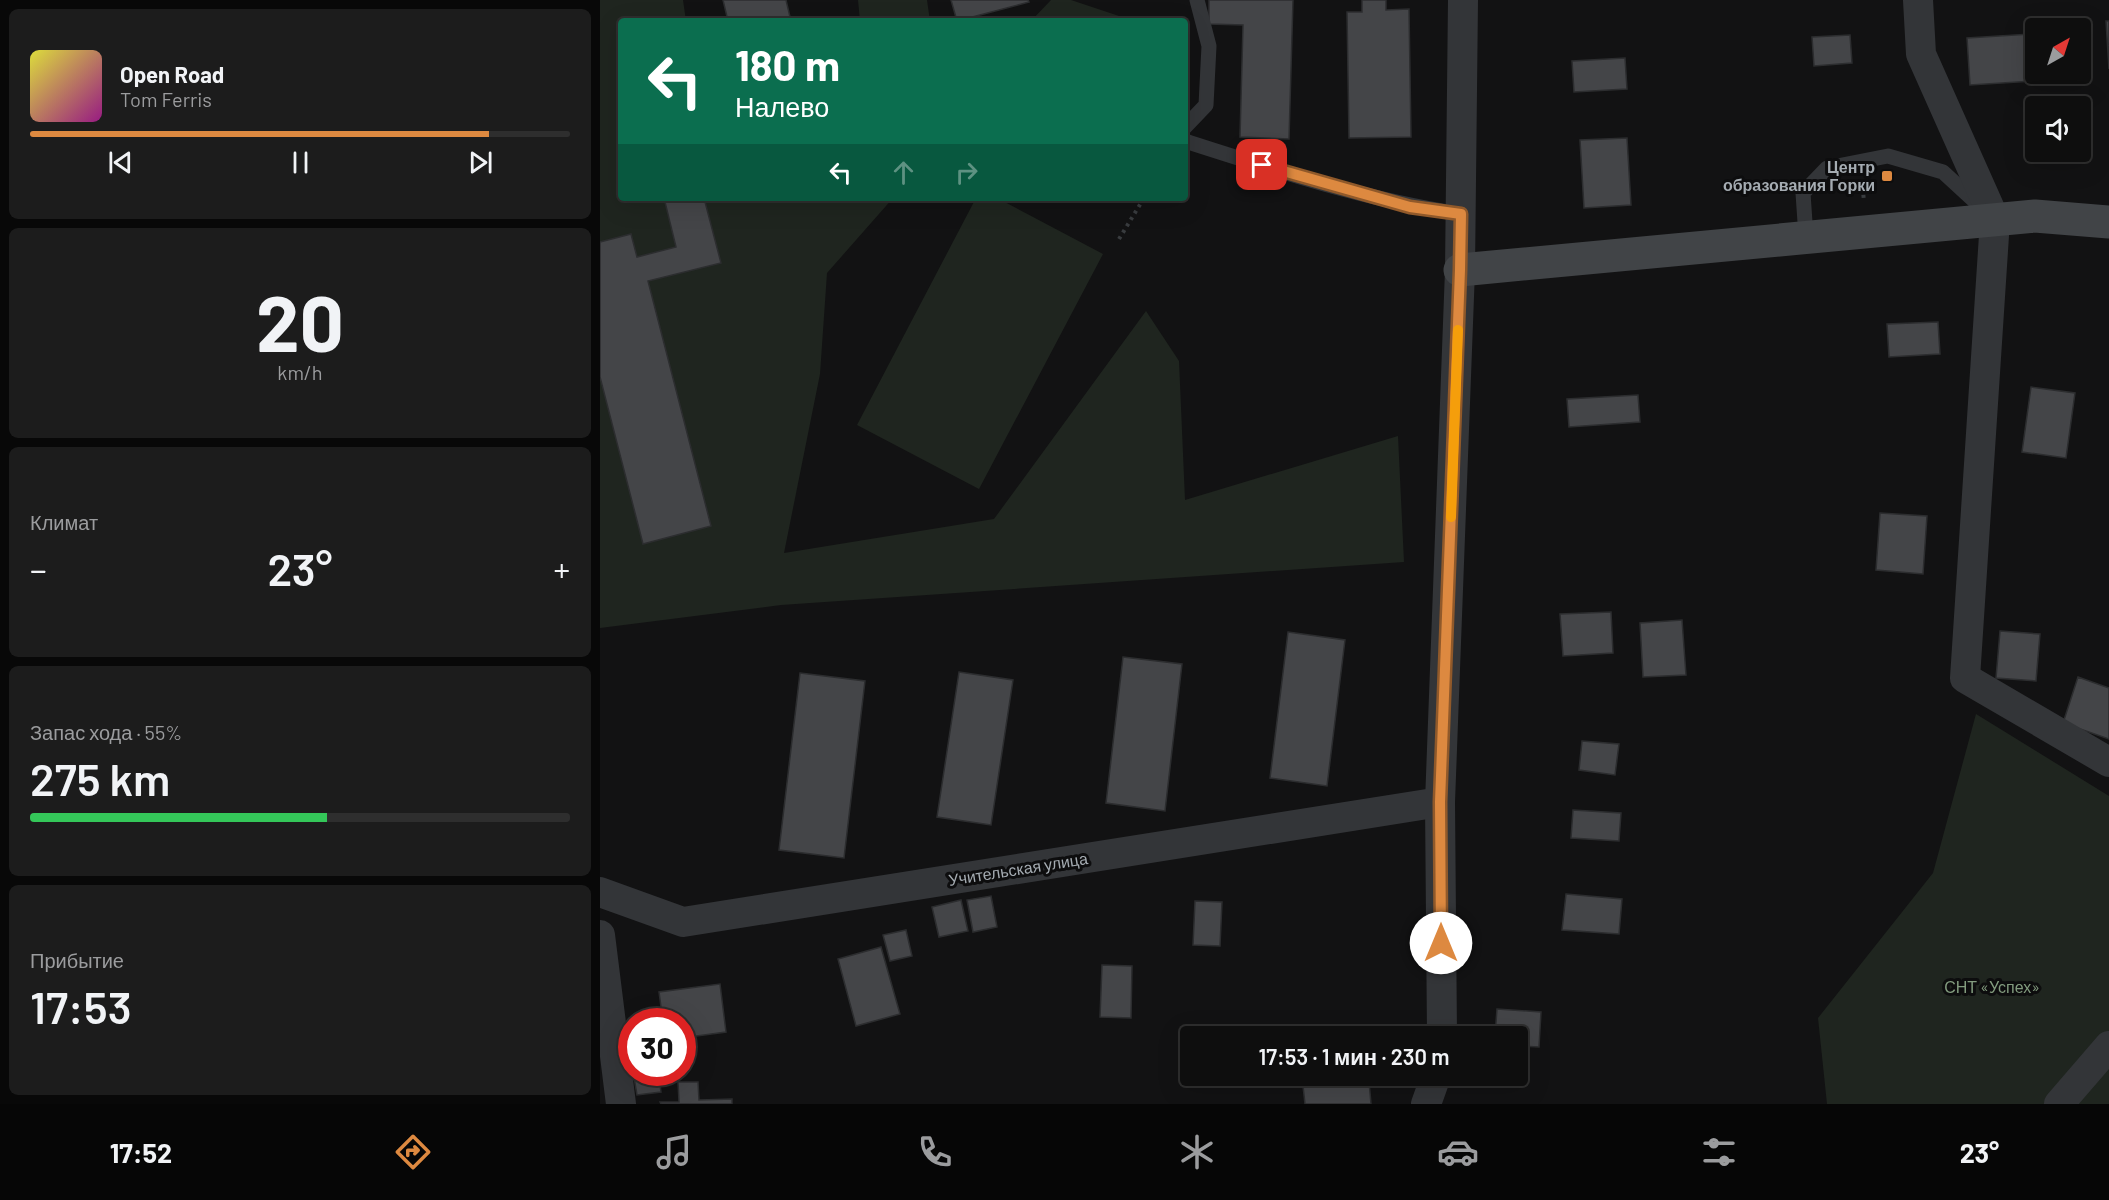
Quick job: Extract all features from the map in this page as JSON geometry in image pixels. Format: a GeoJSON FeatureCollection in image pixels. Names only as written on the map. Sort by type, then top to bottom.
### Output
{"type":"FeatureCollection","features":[{"type":"Feature","properties":{"kind":"street"},"geometry":{"type":"LineString","coordinates":[[1442,1026],[1440,802],[1460,270],[1463,0]]}},
{"type":"Feature","properties":{"kind":"street"},"geometry":{"type":"LineString","coordinates":[[1918,0],[1921,54],[1995,220],[1965,678],[2109,762]]}},
{"type":"Feature","properties":{"kind":"street"},"geometry":{"type":"LineString","coordinates":[[1460,270],[2035,216],[2109,222]]}},
{"type":"Feature","properties":{"kind":"street","name":"Учительская улица"},"geometry":{"type":"LineString","coordinates":[[600,892],[683,922],[1440,802]]}},
{"type":"Feature","properties":{"kind":"street"},"geometry":{"type":"LineString","coordinates":[[600,935],[621,1104]]}},
{"type":"Feature","properties":{"kind":"street"},"geometry":{"type":"LineString","coordinates":[[2058,1104],[2109,1046]]}},
{"type":"Feature","properties":{"kind":"street"},"geometry":{"type":"LineString","coordinates":[[1426,1104],[1432,1086]]}},
{"type":"Feature","properties":{"kind":"lane"},"geometry":{"type":"LineString","coordinates":[[1188,124],[1206,105],[1209,46],[1197,0]]}},
{"type":"Feature","properties":{"kind":"lane"},"geometry":{"type":"LineString","coordinates":[[1188,142],[1410,207],[1461,214]]}},
{"type":"Feature","properties":{"kind":"lane"},"geometry":{"type":"LineString","coordinates":[[1806,237],[1803,193],[1827,168],[1888,156],[1943,172],[1995,220]]}},
{"type":"Feature","properties":{"kind":"path"},"geometry":{"type":"LineString","coordinates":[[1860,161],[1868,231]]}},
{"type":"Feature","properties":{"kind":"path"},"geometry":{"type":"LineString","coordinates":[[1119,239],[1142,201]]}},
{"type":"Feature","properties":{"kind":"green space"},"geometry":{"type":"Polygon","coordinates":[[[600,0],[683,0],[686,18],[618,18],[618,201],[890,201],[827,273],[820,374],[784,553],[994,519],[1146,311],[1179,361],[1185,500],[1398,436],[1404,562],[781,605],[600,628],[600,0]]]}},
{"type":"Feature","properties":{"kind":"green space"},"geometry":{"type":"Polygon","coordinates":[[[858,0],[927,0],[930,18],[860,18],[858,0]]]}},
{"type":"Feature","properties":{"kind":"green space"},"geometry":{"type":"Polygon","coordinates":[[[1051,0],[1071,0],[1125,18],[1034,18],[1051,0]]]}},
{"type":"Feature","properties":{"kind":"green space"},"geometry":{"type":"Polygon","coordinates":[[[974,201],[1003,201],[1103,254],[979,489],[857,425],[974,201]]]}},
{"type":"Feature","properties":{"kind":"green space","name":"СНТ «Успех»"},"geometry":{"type":"Polygon","coordinates":[[[1976,714],[2109,796],[2109,1104],[1827,1104],[1818,1018],[1933,873],[1976,714]]]}},
{"type":"Feature","properties":{"kind":"building"},"geometry":{"type":"Polygon","coordinates":[[[723,0],[786,0],[790,18],[727,18],[723,0]]]}},
{"type":"Feature","properties":{"kind":"building"},"geometry":{"type":"Polygon","coordinates":[[[951,0],[1028,0],[1029,2],[968,18],[956,18],[951,0]]]}},
{"type":"Feature","properties":{"kind":"building"},"geometry":{"type":"Polygon","coordinates":[[[1209,0],[1293,0],[1289,139],[1240,137],[1243,25],[1209,24],[1209,0]]]}},
{"type":"Feature","properties":{"kind":"building"},"geometry":{"type":"Polygon","coordinates":[[[1362,0],[1386,0],[1386,10],[1409,9],[1411,137],[1349,138],[1347,12],[1362,12],[1362,0]]]}},
{"type":"Feature","properties":{"kind":"building"},"geometry":{"type":"Polygon","coordinates":[[[2106,21],[2109,21],[2109,69],[2106,21]]]}},
{"type":"Feature","properties":{"kind":"building"},"geometry":{"type":"Polygon","coordinates":[[[2025,34],[2025,82],[1970,85],[1967,38],[2025,34]]]}},
{"type":"Feature","properties":{"kind":"building"},"geometry":{"type":"Polygon","coordinates":[[[1850,35],[1852,63],[1814,66],[1812,37],[1850,35]]]}},
{"type":"Feature","properties":{"kind":"building"},"geometry":{"type":"Polygon","coordinates":[[[1625,58],[1627,89],[1574,92],[1572,61],[1625,58]]]}},
{"type":"Feature","properties":{"kind":"building"},"geometry":{"type":"Polygon","coordinates":[[[1627,138],[1631,205],[1584,208],[1580,140],[1627,138]]]}},
{"type":"Feature","properties":{"kind":"building"},"geometry":{"type":"Polygon","coordinates":[[[665,201],[705,201],[721,263],[648,281],[711,526],[643,544],[600,377],[600,242],[631,234],[637,257],[676,247],[665,201]]]}},
{"type":"Feature","properties":{"kind":"building"},"geometry":{"type":"Polygon","coordinates":[[[1938,322],[1940,354],[1889,357],[1887,324],[1938,322]]]}},
{"type":"Feature","properties":{"kind":"building"},"geometry":{"type":"Polygon","coordinates":[[[2031,387],[2075,393],[2066,458],[2022,452],[2031,387]]]}},
{"type":"Feature","properties":{"kind":"building"},"geometry":{"type":"Polygon","coordinates":[[[1638,395],[1640,422],[1569,427],[1567,399],[1638,395]]]}},
{"type":"Feature","properties":{"kind":"building"},"geometry":{"type":"Polygon","coordinates":[[[1880,513],[1927,516],[1923,574],[1876,570],[1880,513]]]}},
{"type":"Feature","properties":{"kind":"building"},"geometry":{"type":"Polygon","coordinates":[[[1611,612],[1613,653],[1563,656],[1560,614],[1611,612]]]}},
{"type":"Feature","properties":{"kind":"building"},"geometry":{"type":"Polygon","coordinates":[[[1682,620],[1686,675],[1643,677],[1640,623],[1682,620]]]}},
{"type":"Feature","properties":{"kind":"building"},"geometry":{"type":"Polygon","coordinates":[[[2000,631],[2040,634],[2036,681],[1996,678],[2000,631]]]}},
{"type":"Feature","properties":{"kind":"building"},"geometry":{"type":"Polygon","coordinates":[[[1288,632],[1345,640],[1327,786],[1270,778],[1288,632]]]}},
{"type":"Feature","properties":{"kind":"building"},"geometry":{"type":"Polygon","coordinates":[[[1123,657],[1182,664],[1165,811],[1106,803],[1123,657]]]}},
{"type":"Feature","properties":{"kind":"building"},"geometry":{"type":"Polygon","coordinates":[[[959,672],[1013,680],[991,825],[937,817],[959,672]]]}},
{"type":"Feature","properties":{"kind":"building"},"geometry":{"type":"Polygon","coordinates":[[[800,673],[865,681],[844,858],[779,850],[800,673]]]}},
{"type":"Feature","properties":{"kind":"building"},"geometry":{"type":"Polygon","coordinates":[[[2078,677],[2109,688],[2109,739],[2063,723],[2078,677]]]}},
{"type":"Feature","properties":{"kind":"building"},"geometry":{"type":"Polygon","coordinates":[[[1582,741],[1619,744],[1615,775],[1579,770],[1582,741]]]}},
{"type":"Feature","properties":{"kind":"building"},"geometry":{"type":"Polygon","coordinates":[[[1573,810],[1621,813],[1619,841],[1571,838],[1573,810]]]}},
{"type":"Feature","properties":{"kind":"building"},"geometry":{"type":"Polygon","coordinates":[[[1566,894],[1622,899],[1619,934],[1562,930],[1566,894]]]}},
{"type":"Feature","properties":{"kind":"building"},"geometry":{"type":"Polygon","coordinates":[[[991,896],[997,927],[973,932],[967,900],[991,896]]]}},
{"type":"Feature","properties":{"kind":"building"},"geometry":{"type":"Polygon","coordinates":[[[961,900],[968,931],[939,937],[932,907],[961,900]]]}},
{"type":"Feature","properties":{"kind":"building"},"geometry":{"type":"Polygon","coordinates":[[[1195,901],[1222,902],[1220,946],[1193,945],[1195,901]]]}},
{"type":"Feature","properties":{"kind":"building"},"geometry":{"type":"Polygon","coordinates":[[[906,930],[912,956],[890,961],[883,935],[906,930]]]}},
{"type":"Feature","properties":{"kind":"building"},"geometry":{"type":"Polygon","coordinates":[[[881,947],[900,1014],[856,1026],[838,959],[881,947]]]}},
{"type":"Feature","properties":{"kind":"building"},"geometry":{"type":"Polygon","coordinates":[[[1102,965],[1132,966],[1131,1018],[1100,1017],[1102,965]]]}},
{"type":"Feature","properties":{"kind":"building"},"geometry":{"type":"Polygon","coordinates":[[[720,984],[726,1032],[696,1036],[696,1008],[661,1008],[659,992],[720,984]]]}},
{"type":"Feature","properties":{"kind":"building"},"geometry":{"type":"Polygon","coordinates":[[[1497,1009],[1541,1012],[1539,1047],[1528,1046],[1528,1026],[1496,1026],[1497,1009]]]}},
{"type":"Feature","properties":{"kind":"building"},"geometry":{"type":"Polygon","coordinates":[[[696,1082],[698,1082],[699,1100],[732,1099],[732,1104],[661,1104],[660,1102],[679,1102],[678,1086],[696,1086],[696,1082]]]}},
{"type":"Feature","properties":{"kind":"building"},"geometry":{"type":"Polygon","coordinates":[[[635,1086],[660,1086],[661,1092],[637,1095],[635,1086]]]}},
{"type":"Feature","properties":{"kind":"building"},"geometry":{"type":"Polygon","coordinates":[[[1303,1086],[1369,1086],[1371,1104],[1305,1104],[1303,1086]]]}},
{"type":"Feature","properties":{"kind":"slow traffic"},"geometry":{"type":"LineString","coordinates":[[1451,517],[1458,330]]}},
{"type":"Feature","properties":{"kind":"place","name":"Центр образования Горки"},"geometry":{"type":"Point","coordinates":[1887,176]}},
{"type":"Feature","properties":{"kind":"route"},"geometry":{"type":"LineString","coordinates":[[1262,165],[1410,207],[1461,214],[1440,802],[1441,943]]}}]}
